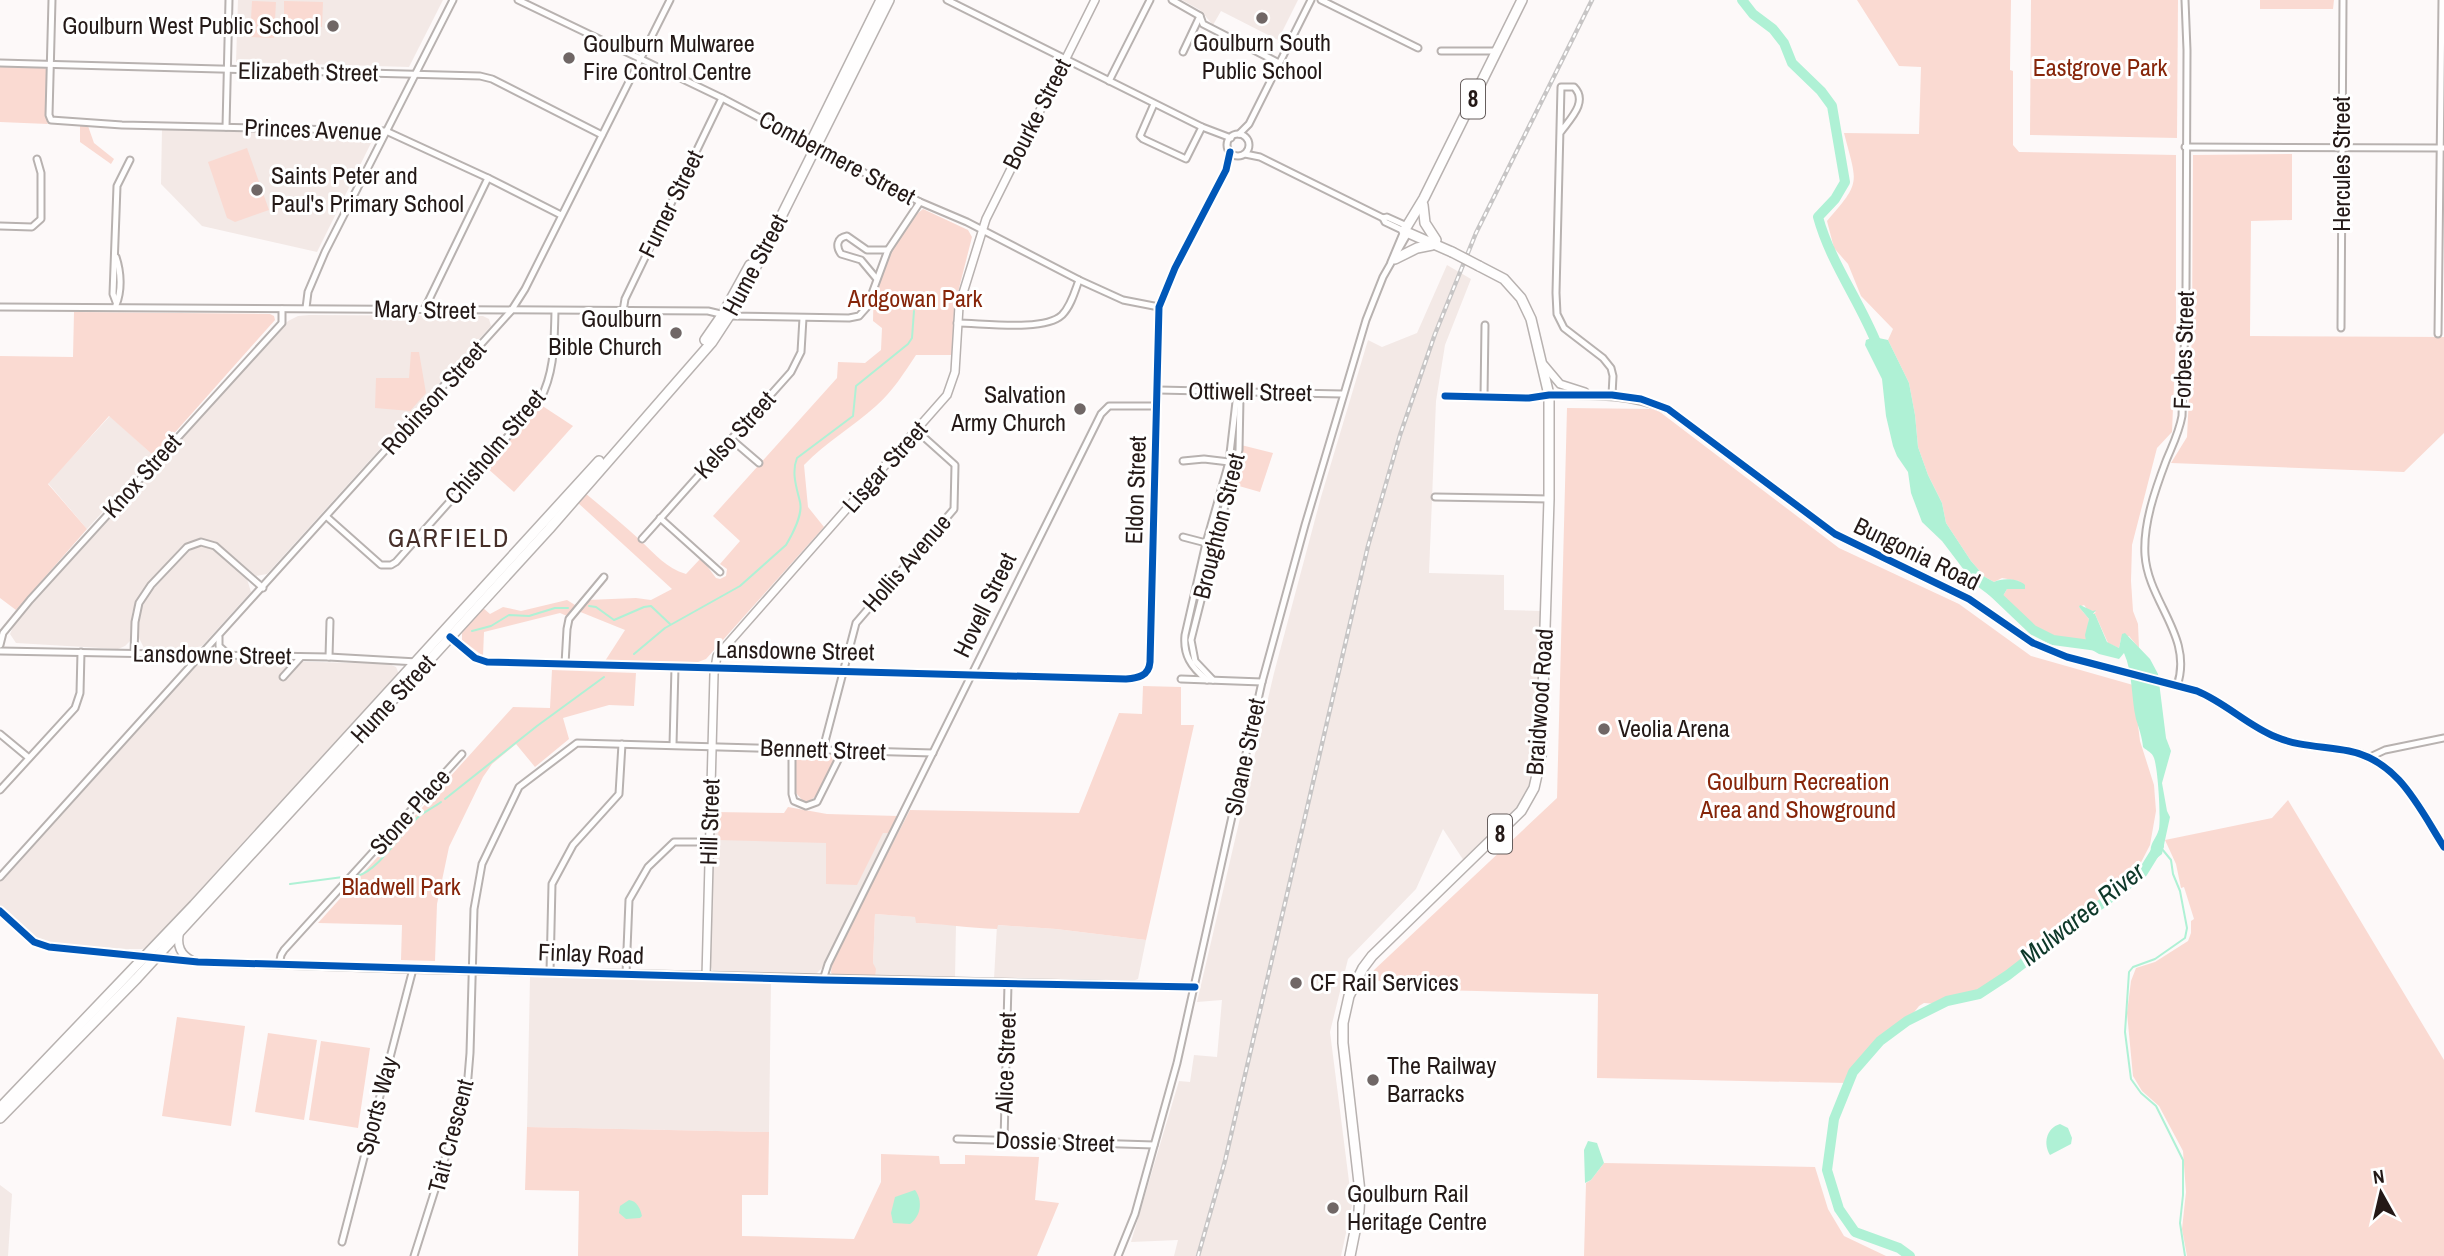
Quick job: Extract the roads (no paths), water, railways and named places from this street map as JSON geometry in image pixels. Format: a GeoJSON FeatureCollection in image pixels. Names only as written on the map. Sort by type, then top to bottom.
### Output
{"type":"FeatureCollection","features":[{"type":"Feature","properties":{"kind":"main road"},"geometry":{"type":"LineString","coordinates":[[813,144],[881,0]]}},
{"type":"Feature","properties":{"kind":"main road"},"geometry":{"type":"LineString","coordinates":[[813,144],[889,0]]}},
{"type":"Feature","properties":{"kind":"main road","name":"Sloane Street"},"geometry":{"type":"LineString","coordinates":[[1407,230],[1522,0]]}},
{"type":"Feature","properties":{"kind":"main road","name":"Hume Street"},"geometry":{"type":"LineString","coordinates":[[0,1118],[420,664],[450,637],[691,367],[726,315],[813,144]]}},
{"type":"Feature","properties":{"kind":"main road"},"geometry":{"type":"LineString","coordinates":[[1393,261],[1417,248],[1437,244],[1425,223],[1423,201]]}},
{"type":"Feature","properties":{"kind":"main road","name":"Braidwood Road"},"geometry":{"type":"LineString","coordinates":[[1350,1256],[1360,1192],[1343,1043],[1345,1011],[1355,982],[1372,956],[1512,822],[1529,800],[1541,757],[1549,499],[1549,395],[1531,319],[1521,298],[1504,279],[1407,230]]}},
{"type":"Feature","properties":{"kind":"main road","name":"Hume Street"},"geometry":{"type":"LineString","coordinates":[[0,1108],[180,931],[686,364],[726,315]]}},
{"type":"Feature","properties":{"kind":"street"},"geometry":{"type":"LineString","coordinates":[[50,64],[52,0]]}},
{"type":"Feature","properties":{"kind":"street"},"geometry":{"type":"LineString","coordinates":[[226,127],[229,0]]}},
{"type":"Feature","properties":{"kind":"street"},"geometry":{"type":"LineString","coordinates":[[306,308],[308,292],[325,252],[453,0]]}},
{"type":"Feature","properties":{"kind":"street","name":"Combermere Street"},"geometry":{"type":"LineString","coordinates":[[518,0],[722,98],[920,202],[982,230],[1079,280],[1123,300],[1160,307]]}},
{"type":"Feature","properties":{"kind":"street","name":"Robinson Street"},"geometry":{"type":"LineString","coordinates":[[0,877],[511,311],[525,289],[670,0]]}},
{"type":"Feature","properties":{"kind":"street"},"geometry":{"type":"LineString","coordinates":[[947,0],[1154,104],[1216,134],[1231,138]]}},
{"type":"Feature","properties":{"kind":"street","name":"Bourke Street"},"geometry":{"type":"LineString","coordinates":[[982,230],[1095,0]]}},
{"type":"Feature","properties":{"kind":"street"},"geometry":{"type":"LineString","coordinates":[[1109,81],[1150,0]]}},
{"type":"Feature","properties":{"kind":"street"},"geometry":{"type":"LineString","coordinates":[[1172,0],[1200,16],[1203,24],[1279,63]]}},
{"type":"Feature","properties":{"kind":"street"},"geometry":{"type":"LineString","coordinates":[[1260,157],[1249,146],[1249,124],[1311,0]]}},
{"type":"Feature","properties":{"kind":"street"},"geometry":{"type":"LineString","coordinates":[[1321,0],[1418,48]]}},
{"type":"Feature","properties":{"kind":"street","name":"Forbes Street"},"geometry":{"type":"LineString","coordinates":[[2178,686],[2180,645],[2147,569],[2145,539],[2154,497],[2182,416],[2188,50],[2185,0]]}},
{"type":"Feature","properties":{"kind":"street","name":"Hercules Street"},"geometry":{"type":"LineString","coordinates":[[2341,328],[2343,0]]}},
{"type":"Feature","properties":{"kind":"street"},"geometry":{"type":"LineString","coordinates":[[2438,334],[2442,0]]}},
{"type":"Feature","properties":{"kind":"street"},"geometry":{"type":"LineString","coordinates":[[1182,52],[1200,16]]}},
{"type":"Feature","properties":{"kind":"street"},"geometry":{"type":"LineString","coordinates":[[1441,51],[1497,51]]}},
{"type":"Feature","properties":{"kind":"street","name":"Elizabeth Street"},"geometry":{"type":"LineString","coordinates":[[0,63],[480,76],[492,79],[602,135]]}},
{"type":"Feature","properties":{"kind":"street","name":"Princes Avenue"},"geometry":{"type":"LineString","coordinates":[[50,64],[49,115],[54,121],[386,131],[561,215]]}},
{"type":"Feature","properties":{"kind":"street"},"geometry":{"type":"LineString","coordinates":[[1560,133],[1579,103],[1578,92],[1574,87],[1561,87],[1560,133],[1557,314],[1564,328],[1608,363],[1613,376],[1612,395]]}},
{"type":"Feature","properties":{"kind":"street","name":"Furner Street"},"geometry":{"type":"LineString","coordinates":[[623,311],[625,299],[722,98]]}},
{"type":"Feature","properties":{"kind":"street"},"geometry":{"type":"LineString","coordinates":[[1154,104],[1142,129],[1140,136],[1143,139],[1186,159],[1202,127]]}},
{"type":"Feature","properties":{"kind":"street"},"geometry":{"type":"LineString","coordinates":[[1228,145],[1231,138],[1249,124]]}},
{"type":"Feature","properties":{"kind":"street"},"geometry":{"type":"LineString","coordinates":[[1216,134],[1228,145],[1230,152],[1226,170]]}},
{"type":"Feature","properties":{"kind":"street"},"geometry":{"type":"LineString","coordinates":[[1239,134],[1247,138]]}},
{"type":"Feature","properties":{"kind":"street"},"geometry":{"type":"LineString","coordinates":[[1226,170],[1249,146]]}},
{"type":"Feature","properties":{"kind":"street"},"geometry":{"type":"LineString","coordinates":[[2186,147],[2442,148]]}},
{"type":"Feature","properties":{"kind":"street"},"geometry":{"type":"LineString","coordinates":[[1230,152],[1238,156]]}},
{"type":"Feature","properties":{"kind":"street"},"geometry":{"type":"LineString","coordinates":[[1245,153],[1260,157],[1407,230]]}},
{"type":"Feature","properties":{"kind":"street"},"geometry":{"type":"LineString","coordinates":[[0,226],[32,227],[41,219],[41,173],[37,159]]}},
{"type":"Feature","properties":{"kind":"street"},"geometry":{"type":"LineString","coordinates":[[116,305],[113,294],[117,186],[130,160]]}},
{"type":"Feature","properties":{"kind":"street","name":"Eldon Street"},"geometry":{"type":"LineString","coordinates":[[1146,673],[1150,662],[1160,307],[1175,268],[1226,170]]}},
{"type":"Feature","properties":{"kind":"street"},"geometry":{"type":"LineString","coordinates":[[424,310],[488,178]]}},
{"type":"Feature","properties":{"kind":"street"},"geometry":{"type":"LineString","coordinates":[[888,250],[867,250],[847,236],[838,242],[837,247],[841,254],[862,260],[876,278],[888,250],[920,202]]}},
{"type":"Feature","properties":{"kind":"street","name":"Lisgar Street"},"geometry":{"type":"LineString","coordinates":[[715,668],[722,648],[941,403],[951,386],[956,366],[957,323],[962,296],[982,230]]}},
{"type":"Feature","properties":{"kind":"street","name":"Sloane Street"},"geometry":{"type":"LineString","coordinates":[[1118,1256],[1135,1214],[1177,1063],[1262,682],[1342,394],[1373,299],[1407,230]]}},
{"type":"Feature","properties":{"kind":"street","name":"Mary Street"},"geometry":{"type":"LineString","coordinates":[[0,307],[116,305],[282,309],[708,311],[726,315],[849,318],[859,316],[867,307],[876,278]]}},
{"type":"Feature","properties":{"kind":"street"},"geometry":{"type":"LineString","coordinates":[[957,323],[1050,322],[1060,317],[1066,309],[1079,280]]}},
{"type":"Feature","properties":{"kind":"street","name":"Knox Street"},"geometry":{"type":"LineString","coordinates":[[0,645],[3,633],[30,600],[282,323],[282,309]]}},
{"type":"Feature","properties":{"kind":"street","name":"Chisholm Street"},"geometry":{"type":"LineString","coordinates":[[327,517],[381,565],[396,562],[540,400],[550,379],[554,360],[555,311]]}},
{"type":"Feature","properties":{"kind":"street","name":"Kelso Street"},"geometry":{"type":"LineString","coordinates":[[642,539],[781,384],[797,362],[803,343],[803,318]]}},
{"type":"Feature","properties":{"kind":"street"},"geometry":{"type":"LineString","coordinates":[[1484,397],[1485,325]]}},
{"type":"Feature","properties":{"kind":"street"},"geometry":{"type":"LineString","coordinates":[[1541,362],[1560,384],[1600,395]]}},
{"type":"Feature","properties":{"kind":"street","name":"Ottiwell Street"},"geometry":{"type":"LineString","coordinates":[[1157,390],[1342,394]]}},
{"type":"Feature","properties":{"kind":"street","name":"Broughton Street"},"geometry":{"type":"LineString","coordinates":[[1210,680],[1190,664],[1184,642],[1206,543],[1229,463],[1237,393]]}},
{"type":"Feature","properties":{"kind":"street","name":"Broughton Street"},"geometry":{"type":"LineString","coordinates":[[1210,680],[1195,661],[1191,640],[1239,450],[1240,398],[1237,393]]}},
{"type":"Feature","properties":{"kind":"street"},"geometry":{"type":"LineString","coordinates":[[1445,396],[1529,398],[1549,395]]}},
{"type":"Feature","properties":{"kind":"street","name":"Bungonia Road"},"geometry":{"type":"LineString","coordinates":[[1549,395],[1612,395],[1641,399],[1668,409],[1835,534],[1969,599],[2041,647],[2211,697],[2281,739],[2300,745],[2346,750],[2370,757],[2383,764],[2400,781],[2444,847]]}},
{"type":"Feature","properties":{"kind":"street","name":"Hovell Street"},"geometry":{"type":"LineString","coordinates":[[823,980],[828,964],[1104,409],[1114,405],[1157,406]]}},
{"type":"Feature","properties":{"kind":"street","name":"Hollis Avenue"},"geometry":{"type":"LineString","coordinates":[[823,749],[858,618],[954,509],[955,465],[917,431]]}},
{"type":"Feature","properties":{"kind":"street"},"geometry":{"type":"LineString","coordinates":[[731,439],[759,463]]}},
{"type":"Feature","properties":{"kind":"street","name":"Broughton Street"},"geometry":{"type":"LineString","coordinates":[[1183,461],[1204,459],[1229,463]]}},
{"type":"Feature","properties":{"kind":"street"},"geometry":{"type":"LineString","coordinates":[[1435,497],[1549,499]]}},
{"type":"Feature","properties":{"kind":"street"},"geometry":{"type":"LineString","coordinates":[[660,518],[720,572]]}},
{"type":"Feature","properties":{"kind":"street","name":"Broughton Street"},"geometry":{"type":"LineString","coordinates":[[1183,537],[1206,543]]}},
{"type":"Feature","properties":{"kind":"street"},"geometry":{"type":"LineString","coordinates":[[134,653],[139,603],[150,585],[187,547],[201,542],[215,546],[263,588]]}},
{"type":"Feature","properties":{"kind":"street"},"geometry":{"type":"LineString","coordinates":[[565,664],[566,629],[569,619],[604,577]]}},
{"type":"Feature","properties":{"kind":"street"},"geometry":{"type":"LineString","coordinates":[[329,657],[330,621]]}},
{"type":"Feature","properties":{"kind":"street"},"geometry":{"type":"LineString","coordinates":[[223,632],[218,639],[219,646],[231,656]]}},
{"type":"Feature","properties":{"kind":"street","name":"Lansdowne Street"},"geometry":{"type":"LineString","coordinates":[[450,637],[480,660],[971,676],[1126,679],[1137,678],[1146,673]]}},
{"type":"Feature","properties":{"kind":"street","name":"Lansdowne Street"},"geometry":{"type":"LineString","coordinates":[[0,650],[329,657],[420,664]]}},
{"type":"Feature","properties":{"kind":"street"},"geometry":{"type":"LineString","coordinates":[[0,790],[69,718],[79,701],[81,652]]}},
{"type":"Feature","properties":{"kind":"street"},"geometry":{"type":"LineString","coordinates":[[283,677],[301,657]]}},
{"type":"Feature","properties":{"kind":"street"},"geometry":{"type":"LineString","coordinates":[[673,745],[676,667]]}},
{"type":"Feature","properties":{"kind":"street","name":"Hill Street"},"geometry":{"type":"LineString","coordinates":[[706,977],[715,668]]}},
{"type":"Feature","properties":{"kind":"street"},"geometry":{"type":"LineString","coordinates":[[1181,679],[1262,682]]}},
{"type":"Feature","properties":{"kind":"street"},"geometry":{"type":"LineString","coordinates":[[0,734],[29,758]]}},
{"type":"Feature","properties":{"kind":"street"},"geometry":{"type":"LineString","coordinates":[[2370,757],[2385,750],[2444,738]]}},
{"type":"Feature","properties":{"kind":"street","name":"Tait Crescent"},"geometry":{"type":"LineString","coordinates":[[414,1256],[467,1089],[474,909],[482,864],[519,787],[572,744],[622,744]]}},
{"type":"Feature","properties":{"kind":"street"},"geometry":{"type":"LineString","coordinates":[[550,972],[552,884],[573,845],[619,794],[622,744]]}},
{"type":"Feature","properties":{"kind":"street","name":"Bennett Street"},"geometry":{"type":"LineString","coordinates":[[622,744],[933,753]]}},
{"type":"Feature","properties":{"kind":"street"},"geometry":{"type":"LineString","coordinates":[[792,748],[792,794],[794,801],[806,806],[817,802],[843,750]]}},
{"type":"Feature","properties":{"kind":"street","name":"Stone Place"},"geometry":{"type":"LineString","coordinates":[[279,965],[284,950],[462,754]]}},
{"type":"Feature","properties":{"kind":"street"},"geometry":{"type":"LineString","coordinates":[[626,974],[628,905],[642,876],[674,842],[710,842]]}},
{"type":"Feature","properties":{"kind":"street","name":"Finlay Road"},"geometry":{"type":"LineString","coordinates":[[0,911],[34,942],[49,947],[198,962],[413,970],[1195,988]]}},
{"type":"Feature","properties":{"kind":"street"},"geometry":{"type":"LineString","coordinates":[[180,931],[178,944],[182,954],[198,962]]}},
{"type":"Feature","properties":{"kind":"street","name":"Sports Way"},"geometry":{"type":"LineString","coordinates":[[342,1242],[413,970]]}},
{"type":"Feature","properties":{"kind":"street","name":"Alice Street"},"geometry":{"type":"LineString","coordinates":[[1004,1141],[1008,984]]}},
{"type":"Feature","properties":{"kind":"street","name":"Dossie Street"},"geometry":{"type":"LineString","coordinates":[[957,1139],[1154,1144]]}},
{"type":"Feature","properties":{"kind":"waterway","name":"Mulwaree River"},"geometry":{"type":"LineString","coordinates":[[1742,0],[1753,14],[1773,29],[1784,43],[1792,63],[1821,91],[1832,106],[1845,182],[1835,199],[1818,217],[1830,251],[1878,347]]}},
{"type":"Feature","properties":{"kind":"waterway"},"geometry":{"type":"LineString","coordinates":[[634,654],[665,628],[740,586],[786,545],[801,507],[795,475],[797,458],[853,416],[856,386],[908,344],[912,338],[914,311]]}},
{"type":"Feature","properties":{"kind":"waterway","name":"Mulwaree River"},"geometry":{"type":"LineString","coordinates":[[1992,591],[2033,630],[2053,640],[2098,646]]}},
{"type":"Feature","properties":{"kind":"waterway"},"geometry":{"type":"LineString","coordinates":[[589,606],[596,607],[614,620],[651,606],[670,624]]}},
{"type":"Feature","properties":{"kind":"waterway"},"geometry":{"type":"LineString","coordinates":[[472,631],[491,626],[509,615],[529,616],[555,608],[568,608]]}},
{"type":"Feature","properties":{"kind":"waterway"},"geometry":{"type":"LineString","coordinates":[[445,799],[604,677]]}},
{"type":"Feature","properties":{"kind":"waterway"},"geometry":{"type":"LineString","coordinates":[[357,876],[373,867],[417,818],[441,802]]}},
{"type":"Feature","properties":{"kind":"waterway","name":"Mulwaree River"},"geometry":{"type":"LineString","coordinates":[[1910,1256],[1899,1248],[1855,1232],[1839,1209],[1827,1170],[1834,1119],[1853,1072],[1880,1041],[1907,1021],[1947,1001],[1979,994],[2008,975],[2143,872],[2159,846]]}},
{"type":"Feature","properties":{"kind":"waterway"},"geometry":{"type":"LineString","coordinates":[[2162,849],[2171,860],[2180,891],[2187,928],[2185,938],[2155,959],[2133,967],[2129,972],[2125,1032],[2131,1079],[2141,1093],[2156,1106],[2183,1160],[2180,1223],[2185,1256]]}},
{"type":"Feature","properties":{"kind":"waterway"},"geometry":{"type":"LineString","coordinates":[[290,884],[343,877]]}},
{"type":"Feature","properties":{"kind":"railway"},"geometry":{"type":"LineString","coordinates":[[1198,1256],[1225,1161],[1368,546],[1400,435],[1435,334],[1476,233],[1592,0]]}},
{"type":"Feature","properties":{"kind":"place","name":"Goulburn South Public School"},"geometry":{"type":"Point","coordinates":[1262,18]}},
{"type":"Feature","properties":{"kind":"place","name":"Goulburn West Public School"},"geometry":{"type":"Point","coordinates":[333,26]}},
{"type":"Feature","properties":{"kind":"place","name":"Goulburn Mulwaree Fire Control Centre"},"geometry":{"type":"Point","coordinates":[569,58]}},
{"type":"Feature","properties":{"kind":"place","name":"Saints Peter and Paul's Primary School"},"geometry":{"type":"Point","coordinates":[257,190]}},
{"type":"Feature","properties":{"kind":"place","name":"Goulburn Bible Church"},"geometry":{"type":"Point","coordinates":[676,333]}},
{"type":"Feature","properties":{"kind":"place","name":"Salvation Army Church"},"geometry":{"type":"Point","coordinates":[1080,409]}},
{"type":"Feature","properties":{"kind":"place","name":"Veolia Arena"},"geometry":{"type":"Point","coordinates":[1604,729]}},
{"type":"Feature","properties":{"kind":"place","name":"CF Rail Services"},"geometry":{"type":"Point","coordinates":[1296,983]}},
{"type":"Feature","properties":{"kind":"place","name":"The Railway Barracks"},"geometry":{"type":"Point","coordinates":[1373,1080]}},
{"type":"Feature","properties":{"kind":"place","name":"Goulburn Rail Heritage Centre"},"geometry":{"type":"Point","coordinates":[1333,1208]}},
{"type":"Feature","properties":{"kind":"district","name":"GARFIELD"},"geometry":{"type":"Point","coordinates":[449,538]}},
{"type":"Feature","properties":{"kind":"park label","name":"Eastgrove Park"},"geometry":{"type":"Point","coordinates":[2100,68]}},
{"type":"Feature","properties":{"kind":"park label","name":"Ardgowan Park"},"geometry":{"type":"Point","coordinates":[915,299]}},
{"type":"Feature","properties":{"kind":"park label","name":"Goulburn Recreation Area and Showground"},"geometry":{"type":"Point","coordinates":[1798,796]}},
{"type":"Feature","properties":{"kind":"park label","name":"Bladwell Park"},"geometry":{"type":"Point","coordinates":[401,887]}}]}
